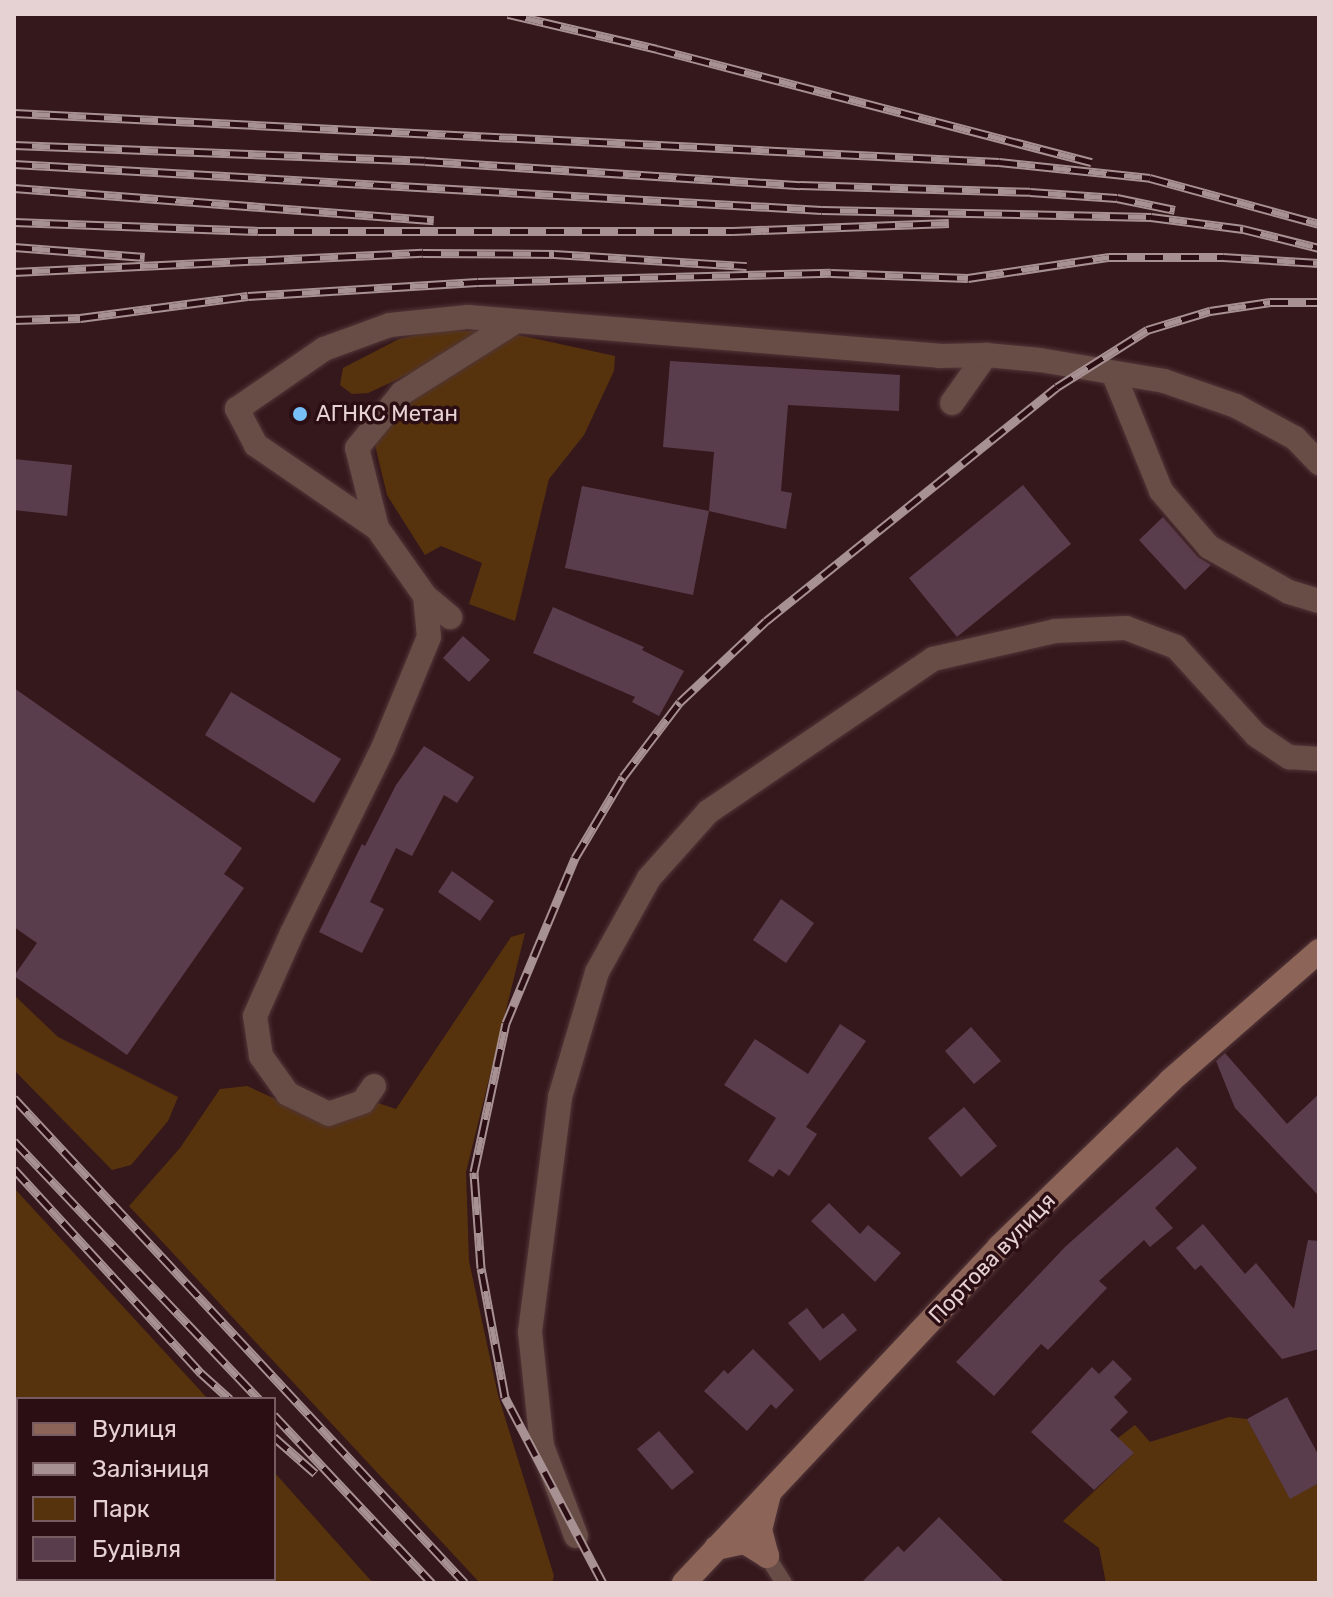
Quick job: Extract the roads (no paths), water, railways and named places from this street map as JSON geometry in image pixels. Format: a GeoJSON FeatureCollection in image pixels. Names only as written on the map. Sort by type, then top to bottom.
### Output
{"type":"FeatureCollection","features":[{"type":"Feature","properties":{"kind":"street"},"geometry":{"type":"LineString","coordinates":[[450,617],[425,596],[377,528],[256,445],[237,409],[324,349],[390,325],[468,317],[939,356],[986,355],[1040,360],[1114,375],[1164,381],[1236,406],[1295,438],[1319,463]]}},
{"type":"Feature","properties":{"kind":"street"},"geometry":{"type":"LineString","coordinates":[[377,528],[357,448],[402,393],[513,323]]}},
{"type":"Feature","properties":{"kind":"street"},"geometry":{"type":"LineString","coordinates":[[952,403],[986,355]]}},
{"type":"Feature","properties":{"kind":"street"},"geometry":{"type":"LineString","coordinates":[[1114,375],[1161,491],[1209,547],[1289,592],[1319,601]]}},
{"type":"Feature","properties":{"kind":"street"},"geometry":{"type":"LineString","coordinates":[[374,1086],[363,1102],[329,1114],[288,1094],[261,1056],[255,1016],[410,686],[429,637],[425,596]]}},
{"type":"Feature","properties":{"kind":"street"},"geometry":{"type":"LineString","coordinates":[[576,1536],[542,1446],[530,1332],[560,1097],[597,972],[649,878],[708,812],[933,659],[1055,631],[1126,628],[1176,647],[1256,735],[1289,757],[1319,759]]}},
{"type":"Feature","properties":{"kind":"street","name":"Портова вулиця"},"geometry":{"type":"LineString","coordinates":[[684,1583],[999,1247],[1170,1081],[1319,951]]}},
{"type":"Feature","properties":{"kind":"street"},"geometry":{"type":"LineString","coordinates":[[767,1556],[760,1530],[770,1491]]}},
{"type":"Feature","properties":{"kind":"street"},"geometry":{"type":"LineString","coordinates":[[716,1548],[745,1542],[767,1556]]}},
{"type":"Feature","properties":{"kind":"lane"},"geometry":{"type":"LineString","coordinates":[[767,1556],[784,1583]]}},
{"type":"Feature","properties":{"kind":"railway"},"geometry":{"type":"LineString","coordinates":[[508,14],[657,49],[1092,162]]}},
{"type":"Feature","properties":{"kind":"railway"},"geometry":{"type":"LineString","coordinates":[[14,113],[999,162],[1150,178],[1319,224]]}},
{"type":"Feature","properties":{"kind":"railway"},"geometry":{"type":"LineString","coordinates":[[14,145],[425,161],[800,185],[1030,192],[1117,198],[1175,210]]}},
{"type":"Feature","properties":{"kind":"railway"},"geometry":{"type":"LineString","coordinates":[[14,164],[822,210],[1151,217],[1243,229],[1319,248]]}},
{"type":"Feature","properties":{"kind":"railway"},"geometry":{"type":"LineString","coordinates":[[14,188],[434,220]]}},
{"type":"Feature","properties":{"kind":"railway"},"geometry":{"type":"LineString","coordinates":[[14,222],[258,231],[733,231],[949,223]]}},
{"type":"Feature","properties":{"kind":"railway"},"geometry":{"type":"LineString","coordinates":[[14,247],[145,257]]}},
{"type":"Feature","properties":{"kind":"railway"},"geometry":{"type":"LineString","coordinates":[[14,272],[423,253],[554,254],[747,266]]}},
{"type":"Feature","properties":{"kind":"railway"},"geometry":{"type":"LineString","coordinates":[[14,320],[80,318],[248,296],[478,282],[831,273],[968,278],[1109,257],[1223,257],[1319,263]]}},
{"type":"Feature","properties":{"kind":"railway"},"geometry":{"type":"LineString","coordinates":[[603,1583],[505,1397],[481,1268],[474,1172],[506,1023],[575,858],[623,777],[680,702],[766,621],[1057,387],[1147,330],[1210,311],[1270,302],[1319,302]]}},
{"type":"Feature","properties":{"kind":"railway"},"geometry":{"type":"LineString","coordinates":[[14,1098],[465,1583]]}},
{"type":"Feature","properties":{"kind":"railway"},"geometry":{"type":"LineString","coordinates":[[14,1141],[257,1397]]}},
{"type":"Feature","properties":{"kind":"railway"},"geometry":{"type":"LineString","coordinates":[[14,1169],[201,1373],[228,1397]]}},
{"type":"Feature","properties":{"kind":"railway"},"geometry":{"type":"LineString","coordinates":[[276,1417],[432,1583]]}},
{"type":"Feature","properties":{"kind":"railway"},"geometry":{"type":"LineString","coordinates":[[276,1439],[315,1473]]}},
{"type":"Feature","properties":{"kind":"place","name":"АГНКС Метан"},"geometry":{"type":"Point","coordinates":[300,414]}}]}
